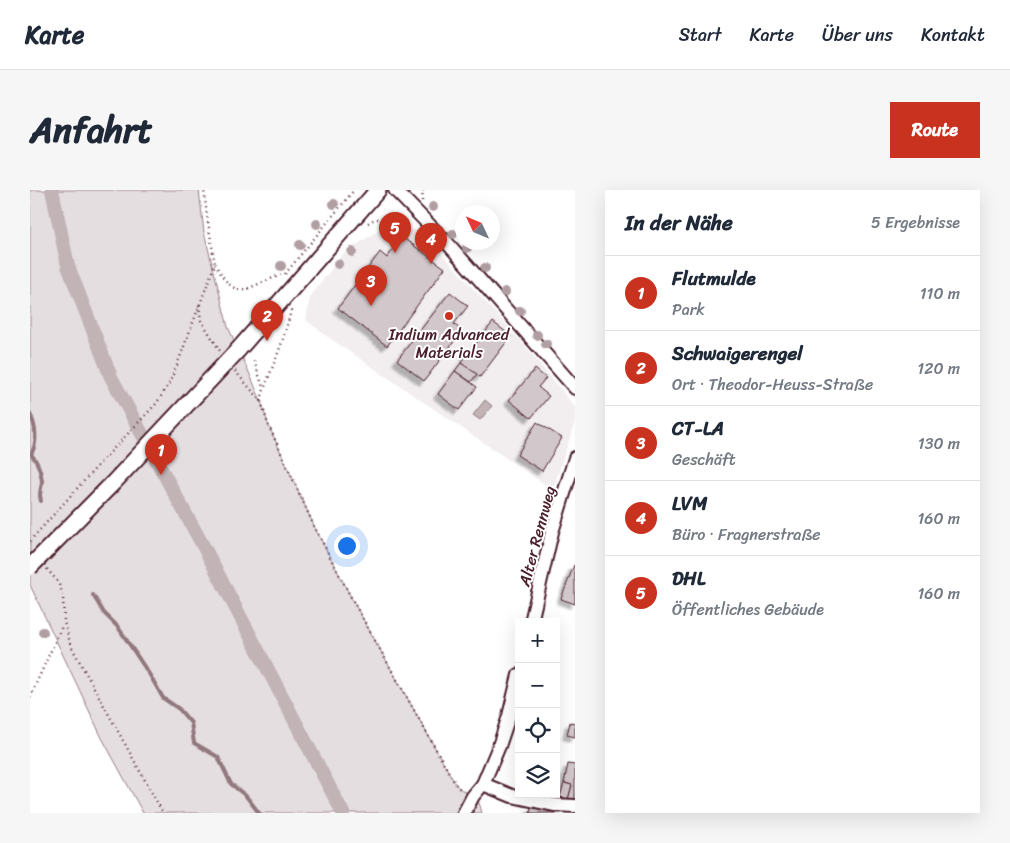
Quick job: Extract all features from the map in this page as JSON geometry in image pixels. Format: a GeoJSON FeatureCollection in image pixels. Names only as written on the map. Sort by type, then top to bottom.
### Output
{"type":"FeatureCollection","features":[{"type":"Feature","properties":{"kind":"main road"},"geometry":{"type":"LineString","coordinates":[[36,565],[238,350],[378,190]]}},
{"type":"Feature","properties":{"kind":"street"},"geometry":{"type":"LineString","coordinates":[[395,190],[450,246],[575,388]]}},
{"type":"Feature","properties":{"kind":"street","name":"Alter Rennweg"},"geometry":{"type":"LineString","coordinates":[[532,618],[552,532],[575,458]]}},
{"type":"Feature","properties":{"kind":"street"},"geometry":{"type":"LineString","coordinates":[[464,813],[473,796],[483,784],[509,716],[515,691]]}},
{"type":"Feature","properties":{"kind":"street"},"geometry":{"type":"LineString","coordinates":[[483,784],[512,796],[554,805],[575,806]]}},
{"type":"Feature","properties":{"kind":"path"},"geometry":{"type":"LineString","coordinates":[[204,190],[215,264],[231,285],[237,289],[249,288],[286,272],[354,190]]}},
{"type":"Feature","properties":{"kind":"path"},"geometry":{"type":"LineString","coordinates":[[30,541],[156,404],[169,384],[215,264]]}},
{"type":"Feature","properties":{"kind":"path"},"geometry":{"type":"LineString","coordinates":[[291,308],[285,331],[263,388],[261,401],[268,424],[314,526],[363,619],[456,785],[463,792],[473,796]]}},
{"type":"Feature","properties":{"kind":"path"},"geometry":{"type":"LineString","coordinates":[[254,361],[263,388]]}},
{"type":"Feature","properties":{"kind":"path"},"geometry":{"type":"LineString","coordinates":[[36,565],[58,582],[63,596],[64,622],[71,646],[163,813]]}},
{"type":"Feature","properties":{"kind":"path"},"geometry":{"type":"LineString","coordinates":[[30,697],[64,622]]}},
{"type":"Feature","properties":{"kind":"shaded area"},"geometry":{"type":"Polygon","coordinates":[[[30,190],[199,190],[204,232],[228,327],[261,401],[268,424],[314,526],[354,603],[456,785],[478,801],[482,813],[143,813],[102,738],[30,585],[30,190]]]}},
{"type":"Feature","properties":{"kind":"shaded area"},"geometry":{"type":"Polygon","coordinates":[[[403,227],[424,234],[522,342],[575,407],[575,422],[553,490],[325,335],[306,320],[310,297],[343,254],[379,230],[403,227]]]}},
{"type":"Feature","properties":{"kind":"shaded area"},"geometry":{"type":"Polygon","coordinates":[[[485,400],[492,406],[480,420],[473,415],[485,400]]]}},
{"type":"Feature","properties":{"kind":"building"},"geometry":{"type":"Polygon","coordinates":[[[402,237],[445,268],[387,346],[338,308],[380,252],[387,258],[402,237]]]}},
{"type":"Feature","properties":{"kind":"building"},"geometry":{"type":"Polygon","coordinates":[[[450,292],[468,306],[454,324],[462,331],[424,381],[397,360],[450,292]]]}},
{"type":"Feature","properties":{"kind":"building"},"geometry":{"type":"Polygon","coordinates":[[[493,322],[511,336],[480,377],[461,363],[493,322]]]}},
{"type":"Feature","properties":{"kind":"building"},"geometry":{"type":"Polygon","coordinates":[[[461,363],[477,374],[471,382],[455,371],[461,363]]]}},
{"type":"Feature","properties":{"kind":"building"},"geometry":{"type":"Polygon","coordinates":[[[535,369],[546,378],[538,387],[549,396],[531,418],[509,400],[535,369]]]}},
{"type":"Feature","properties":{"kind":"building"},"geometry":{"type":"Polygon","coordinates":[[[455,371],[477,387],[459,410],[438,394],[455,371]]]}},
{"type":"Feature","properties":{"kind":"building"},"geometry":{"type":"Polygon","coordinates":[[[537,422],[562,438],[542,471],[517,455],[537,422]]]}},
{"type":"Feature","properties":{"kind":"building"},"geometry":{"type":"Polygon","coordinates":[[[575,565],[575,604],[561,599],[575,565]]]}},
{"type":"Feature","properties":{"kind":"building"},"geometry":{"type":"Polygon","coordinates":[[[570,722],[575,723],[575,737],[567,735],[570,722]]]}},
{"type":"Feature","properties":{"kind":"building"},"geometry":{"type":"Polygon","coordinates":[[[568,764],[575,765],[575,801],[568,799],[572,785],[564,783],[568,764]]]}},
{"type":"Feature","properties":{"kind":"building"},"geometry":{"type":"Polygon","coordinates":[[[564,783],[572,785],[568,799],[560,797],[564,783]]]}},
{"type":"Feature","properties":{"kind":"building"},"geometry":{"type":"Polygon","coordinates":[[[531,807],[561,812],[561,813],[530,813],[531,807]]]}},
{"type":"Feature","properties":{"kind":"waterway"},"geometry":{"type":"LineString","coordinates":[[52,190],[68,266],[111,377],[207,553],[343,813]]}},
{"type":"Feature","properties":{"kind":"waterway"},"geometry":{"type":"LineString","coordinates":[[30,414],[35,434],[35,445],[31,454],[41,474],[41,501]]}},
{"type":"Feature","properties":{"kind":"waterway"},"geometry":{"type":"LineString","coordinates":[[93,595],[104,613],[118,627],[163,698],[179,709],[191,723],[194,743],[218,757],[231,784],[246,796],[259,813]]}},
{"type":"Feature","properties":{"kind":"place","name":"DHL"},"geometry":{"type":"Point","coordinates":[395,253]}},
{"type":"Feature","properties":{"kind":"place","name":"LVM"},"geometry":{"type":"Point","coordinates":[431,264]}},
{"type":"Feature","properties":{"kind":"place","name":"CT-LA"},"geometry":{"type":"Point","coordinates":[371,306]}},
{"type":"Feature","properties":{"kind":"place","name":"Indium Advanced Materials"},"geometry":{"type":"Point","coordinates":[449,316]}},
{"type":"Feature","properties":{"kind":"place","name":"Schwaigerengel"},"geometry":{"type":"Point","coordinates":[267,341]}},
{"type":"Feature","properties":{"kind":"place","name":"Flutmulde"},"geometry":{"type":"Point","coordinates":[161,475]}}]}
